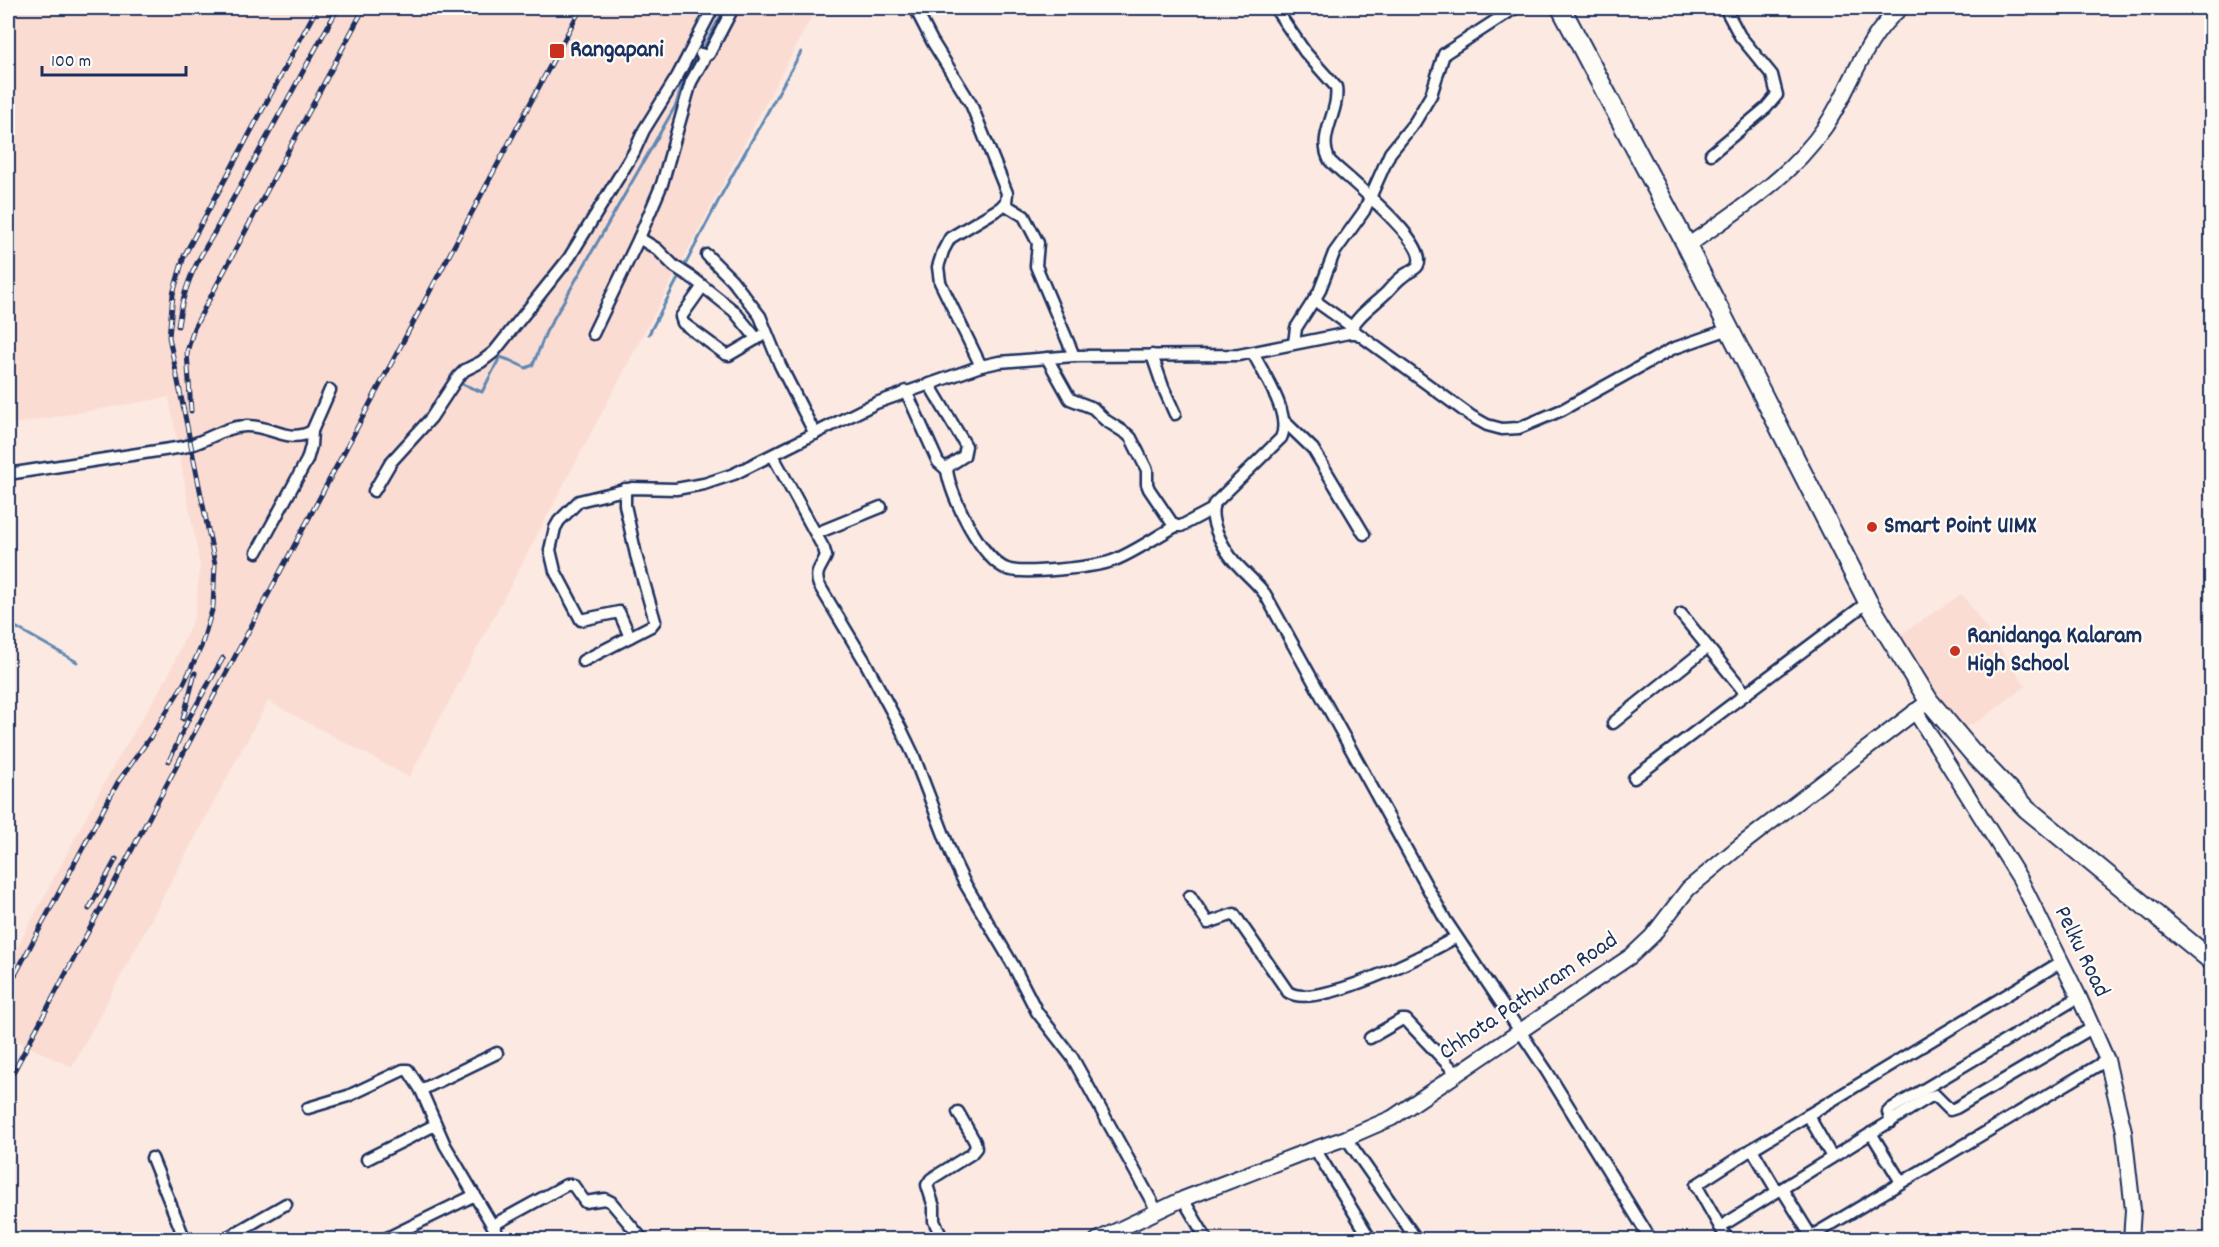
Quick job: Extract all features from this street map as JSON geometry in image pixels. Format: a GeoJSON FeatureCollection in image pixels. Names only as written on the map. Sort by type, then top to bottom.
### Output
{"type":"FeatureCollection","features":[{"type":"Feature","properties":{"kind":"highway"},"geometry":{"type":"LineString","coordinates":[[1561,8],[1687,246],[1922,706],[1972,752],[2027,808],[2211,961]]}},
{"type":"Feature","properties":{"kind":"street"},"geometry":{"type":"LineString","coordinates":[[593,333],[639,238],[667,168],[713,8]]}},
{"type":"Feature","properties":{"kind":"street"},"geometry":{"type":"LineString","coordinates":[[374,491],[381,475],[431,418],[458,377],[494,352],[569,258],[634,152],[644,130],[700,53],[710,52],[734,8]]}},
{"type":"Feature","properties":{"kind":"street"},"geometry":{"type":"LineString","coordinates":[[915,8],[977,117],[1007,193],[1004,204],[950,238],[943,250],[938,267],[940,282],[981,366]]}},
{"type":"Feature","properties":{"kind":"street"},"geometry":{"type":"LineString","coordinates":[[630,637],[619,612],[581,620],[555,571],[550,550],[555,528],[574,504],[586,498],[625,489],[676,489],[704,484],[734,474],[773,456],[876,403],[981,366],[999,362],[1074,356],[1204,356],[1253,353],[1350,330],[1400,278],[1419,264],[1419,258],[1404,232],[1371,197],[1336,167],[1326,153],[1325,137],[1337,95],[1336,87],[1305,52],[1275,8]]}},
{"type":"Feature","properties":{"kind":"street"},"geometry":{"type":"LineString","coordinates":[[1294,343],[1296,328],[1314,300],[1334,253],[1358,220],[1371,197],[1390,153],[1415,122],[1431,95],[1444,54],[1515,8]]}},
{"type":"Feature","properties":{"kind":"street"},"geometry":{"type":"LineString","coordinates":[[1711,154],[1766,108],[1777,95],[1772,75],[1740,36],[1725,8]]}},
{"type":"Feature","properties":{"kind":"street"},"geometry":{"type":"LineString","coordinates":[[1687,246],[1792,168],[1827,124],[1868,50],[1890,16],[1901,8]]}},
{"type":"Feature","properties":{"kind":"street"},"geometry":{"type":"LineString","coordinates":[[1004,204],[1024,216],[1038,243],[1036,266],[1074,356]]}},
{"type":"Feature","properties":{"kind":"street"},"geometry":{"type":"LineString","coordinates":[[639,238],[657,249],[761,336],[815,434]]}},
{"type":"Feature","properties":{"kind":"street"},"geometry":{"type":"LineString","coordinates":[[707,255],[732,280],[763,321],[761,336]]}},
{"type":"Feature","properties":{"kind":"street"},"geometry":{"type":"LineString","coordinates":[[703,286],[681,317],[683,323],[729,355],[761,336]]}},
{"type":"Feature","properties":{"kind":"street"},"geometry":{"type":"LineString","coordinates":[[1314,300],[1350,330],[1363,336],[1471,416],[1486,425],[1502,429],[1519,428],[1562,410],[1672,349],[1729,329]]}},
{"type":"Feature","properties":{"kind":"street"},"geometry":{"type":"LineString","coordinates":[[1253,353],[1276,397],[1285,422],[1312,449],[1364,534]]}},
{"type":"Feature","properties":{"kind":"street"},"geometry":{"type":"LineString","coordinates":[[1152,355],[1175,414]]}},
{"type":"Feature","properties":{"kind":"street"},"geometry":{"type":"LineString","coordinates":[[1047,358],[1070,399],[1092,408],[1131,438],[1147,470],[1149,489],[1176,526]]}},
{"type":"Feature","properties":{"kind":"street"},"geometry":{"type":"LineString","coordinates":[[929,384],[966,446],[964,456],[950,465],[947,470]]}},
{"type":"Feature","properties":{"kind":"street"},"geometry":{"type":"LineString","coordinates":[[257,552],[307,460],[312,432],[330,390]]}},
{"type":"Feature","properties":{"kind":"street"},"geometry":{"type":"LineString","coordinates":[[906,391],[938,462],[947,470],[971,532],[1008,570],[1061,568],[1110,562],[1211,510]]}},
{"type":"Feature","properties":{"kind":"street"},"geometry":{"type":"LineString","coordinates":[[1285,422],[1281,438],[1214,504],[1211,517],[1231,558],[1265,594],[1456,937],[1546,1070],[1651,1239]]}},
{"type":"Feature","properties":{"kind":"street"},"geometry":{"type":"LineString","coordinates":[[8,474],[183,447],[245,425],[287,436],[305,436],[312,432]]}},
{"type":"Feature","properties":{"kind":"street"},"geometry":{"type":"LineString","coordinates":[[773,456],[817,533],[826,556],[817,572],[816,578],[819,585],[864,660],[900,727],[954,861],[1037,1012],[1072,1057],[1157,1211]]}},
{"type":"Feature","properties":{"kind":"street"},"geometry":{"type":"LineString","coordinates":[[583,661],[651,626],[655,621],[636,555],[625,506],[625,489]]}},
{"type":"Feature","properties":{"kind":"street"},"geometry":{"type":"LineString","coordinates":[[817,533],[882,507]]}},
{"type":"Feature","properties":{"kind":"street"},"geometry":{"type":"LineString","coordinates":[[1634,778],[1868,602]]}},
{"type":"Feature","properties":{"kind":"street"},"geometry":{"type":"LineString","coordinates":[[1681,614],[1746,694]]}},
{"type":"Feature","properties":{"kind":"street"},"geometry":{"type":"LineString","coordinates":[[1613,723],[1708,647]]}},
{"type":"Feature","properties":{"kind":"street","name":"Chhota Pathuram Road"},"geometry":{"type":"LineString","coordinates":[[1097,1239],[1183,1199],[1346,1138],[1392,1118],[1631,956],[1652,936],[1688,889],[1922,706]]}},
{"type":"Feature","properties":{"kind":"street","name":"Pelku Road"},"geometry":{"type":"LineString","coordinates":[[1922,706],[2020,879],[2079,997],[2107,1060],[2124,1131],[2133,1210],[2131,1239]]}},
{"type":"Feature","properties":{"kind":"street"},"geometry":{"type":"LineString","coordinates":[[1190,896],[1208,923],[1229,914],[1238,917],[1288,992],[1294,996],[1319,994],[1347,987],[1423,956],[1456,937]]}},
{"type":"Feature","properties":{"kind":"street"},"geometry":{"type":"LineString","coordinates":[[1728,1239],[1696,1184],[2061,962]]}},
{"type":"Feature","properties":{"kind":"street"},"geometry":{"type":"LineString","coordinates":[[1891,1122],[1888,1112],[1891,1109],[2079,997]]}},
{"type":"Feature","properties":{"kind":"street"},"geometry":{"type":"LineString","coordinates":[[1370,1038],[1401,1020],[1406,1020],[1456,1073]]}},
{"type":"Feature","properties":{"kind":"street"},"geometry":{"type":"LineString","coordinates":[[1720,1227],[1935,1095],[1950,1110],[1956,1108],[2092,1028]]}},
{"type":"Feature","properties":{"kind":"street"},"geometry":{"type":"LineString","coordinates":[[421,1090],[497,1053]]}},
{"type":"Feature","properties":{"kind":"street"},"geometry":{"type":"LineString","coordinates":[[1752,1149],[1780,1190],[1808,1238],[2107,1060]]}},
{"type":"Feature","properties":{"kind":"street"},"geometry":{"type":"LineString","coordinates":[[308,1108],[348,1096],[403,1070],[408,1070],[413,1074],[421,1090],[435,1125],[501,1239]]}},
{"type":"Feature","properties":{"kind":"street"},"geometry":{"type":"LineString","coordinates":[[943,1239],[933,1221],[934,1207],[927,1185],[931,1179],[971,1154],[976,1148],[958,1112]]}},
{"type":"Feature","properties":{"kind":"street"},"geometry":{"type":"LineString","coordinates":[[1808,1115],[1832,1157]]}},
{"type":"Feature","properties":{"kind":"street"},"geometry":{"type":"LineString","coordinates":[[366,1159],[435,1125]]}},
{"type":"Feature","properties":{"kind":"street"},"geometry":{"type":"LineString","coordinates":[[1871,1133],[1901,1182]]}},
{"type":"Feature","properties":{"kind":"street"},"geometry":{"type":"LineString","coordinates":[[1346,1138],[1417,1239]]}},
{"type":"Feature","properties":{"kind":"street"},"geometry":{"type":"LineString","coordinates":[[1315,1149],[1371,1239]]}},
{"type":"Feature","properties":{"kind":"street"},"geometry":{"type":"LineString","coordinates":[[152,1158],[185,1239]]}},
{"type":"Feature","properties":{"kind":"street"},"geometry":{"type":"LineString","coordinates":[[493,1225],[566,1185],[573,1185],[585,1202],[606,1199],[643,1239]]}},
{"type":"Feature","properties":{"kind":"street"},"geometry":{"type":"LineString","coordinates":[[383,1239],[475,1195]]}},
{"type":"Feature","properties":{"kind":"street"},"geometry":{"type":"LineString","coordinates":[[1183,1199],[1207,1239]]}},
{"type":"Feature","properties":{"kind":"street"},"geometry":{"type":"LineString","coordinates":[[223,1239],[286,1204]]}},
{"type":"Feature","properties":{"kind":"shaded area"},"geometry":{"type":"Polygon","coordinates":[[[8,8],[816,8],[409,777],[268,701],[72,1067],[8,1037],[8,965],[110,772],[169,674],[195,615],[200,566],[169,397],[8,425],[8,8]]]}},
{"type":"Feature","properties":{"kind":"shaded area","name":"Ranidanga Kalaram High School"},"geometry":{"type":"Polygon","coordinates":[[[1962,594],[2026,686],[1983,718],[1962,729],[1898,636],[1962,594]]]}},
{"type":"Feature","properties":{"kind":"waterway"},"geometry":{"type":"LineString","coordinates":[[702,50],[725,8]]}},
{"type":"Feature","properties":{"kind":"waterway"},"geometry":{"type":"LineString","coordinates":[[649,334],[723,192],[801,52]]}},
{"type":"Feature","properties":{"kind":"waterway"},"geometry":{"type":"LineString","coordinates":[[462,384],[482,392],[500,357],[526,368],[533,365],[546,332],[676,105],[681,88],[699,56]]}},
{"type":"Feature","properties":{"kind":"waterway"},"geometry":{"type":"LineString","coordinates":[[8,619],[12,625],[77,662]]}},
{"type":"Feature","properties":{"kind":"railway"},"geometry":{"type":"LineString","coordinates":[[8,988],[118,782],[152,735],[184,683],[201,647],[213,607],[215,564],[169,337],[173,294],[184,256],[317,8]]}},
{"type":"Feature","properties":{"kind":"railway"},"geometry":{"type":"LineString","coordinates":[[178,326],[186,289],[194,268],[338,8]]}},
{"type":"Feature","properties":{"kind":"railway"},"geometry":{"type":"LineString","coordinates":[[191,411],[187,352],[194,328],[364,8]]}},
{"type":"Feature","properties":{"kind":"railway"},"geometry":{"type":"LineString","coordinates":[[8,1082],[581,8]]}},
{"type":"Feature","properties":{"kind":"railway"},"geometry":{"type":"LineString","coordinates":[[169,761],[189,718],[223,658]]}},
{"type":"Feature","properties":{"kind":"railway"},"geometry":{"type":"LineString","coordinates":[[183,719],[195,673]]}},
{"type":"Feature","properties":{"kind":"railway"},"geometry":{"type":"LineString","coordinates":[[89,909],[116,859]]}},
{"type":"Feature","properties":{"kind":"place","name":"Rangapani"},"geometry":{"type":"Point","coordinates":[557,51]}},
{"type":"Feature","properties":{"kind":"place","name":"Smart Point U1MX"},"geometry":{"type":"Point","coordinates":[1872,527]}},
{"type":"Feature","properties":{"kind":"place","name":"Ranidanga Kalaram High School"},"geometry":{"type":"Point","coordinates":[1955,651]}}]}
